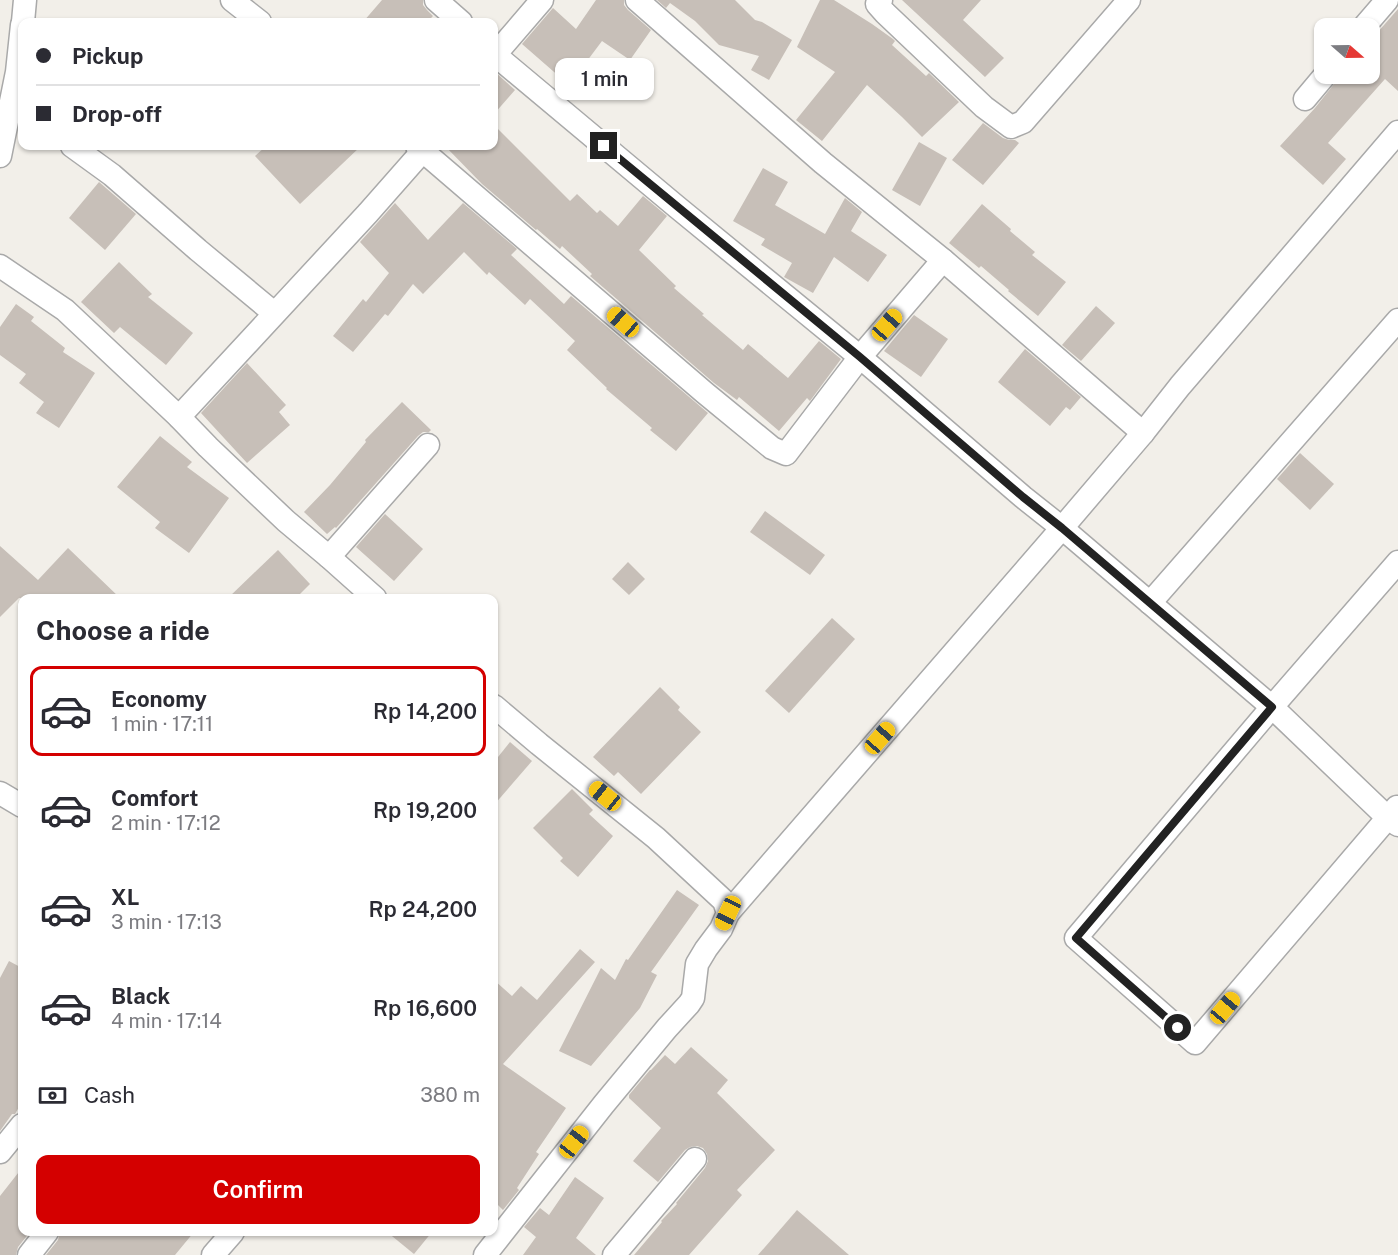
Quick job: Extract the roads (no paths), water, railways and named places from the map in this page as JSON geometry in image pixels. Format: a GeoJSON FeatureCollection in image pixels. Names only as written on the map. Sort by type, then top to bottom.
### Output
{"type":"FeatureCollection","features":[{"type":"Feature","properties":{"kind":"street"},"geometry":{"type":"LineString","coordinates":[[24,18],[25,0]]}},
{"type":"Feature","properties":{"kind":"street"},"geometry":{"type":"LineString","coordinates":[[232,0],[255,18]]}},
{"type":"Feature","properties":{"kind":"street"},"geometry":{"type":"LineString","coordinates":[[436,0],[456,18]]}},
{"type":"Feature","properties":{"kind":"street"},"geometry":{"type":"LineString","coordinates":[[498,50],[542,0]]}},
{"type":"Feature","properties":{"kind":"street"},"geometry":{"type":"LineString","coordinates":[[637,0],[823,163],[943,260],[1143,433]]}},
{"type":"Feature","properties":{"kind":"street"},"geometry":{"type":"LineString","coordinates":[[877,1],[984,107],[1011,127],[1023,122],[1129,0]]}},
{"type":"Feature","properties":{"kind":"street"},"geometry":{"type":"LineString","coordinates":[[1372,18],[1387,0]]}},
{"type":"Feature","properties":{"kind":"street"},"geometry":{"type":"LineString","coordinates":[[498,57],[860,357],[1062,528],[1272,707],[1394,816],[1195,1043],[1076,938],[1272,707],[1398,562]]}},
{"type":"Feature","properties":{"kind":"street"},"geometry":{"type":"LineString","coordinates":[[0,156],[17,99],[18,64]]}},
{"type":"Feature","properties":{"kind":"street"},"geometry":{"type":"LineString","coordinates":[[1305,99],[1318,84]]}},
{"type":"Feature","properties":{"kind":"street"},"geometry":{"type":"LineString","coordinates":[[485,1255],[604,1104],[689,1004],[693,998],[698,964],[721,929],[728,913],[1062,528],[1180,386],[1398,132]]}},
{"type":"Feature","properties":{"kind":"street"},"geometry":{"type":"LineString","coordinates":[[78,150],[112,175],[274,313]]}},
{"type":"Feature","properties":{"kind":"street"},"geometry":{"type":"LineString","coordinates":[[179,417],[368,213],[420,150]]}},
{"type":"Feature","properties":{"kind":"street"},"geometry":{"type":"LineString","coordinates":[[425,150],[705,393],[772,448],[786,454],[860,357],[943,260]]}},
{"type":"Feature","properties":{"kind":"street"},"geometry":{"type":"LineString","coordinates":[[0,266],[65,310],[286,521],[371,594]]}},
{"type":"Feature","properties":{"kind":"street"},"geometry":{"type":"LineString","coordinates":[[1150,603],[1398,320]]}},
{"type":"Feature","properties":{"kind":"street"},"geometry":{"type":"LineString","coordinates":[[329,556],[428,445]]}},
{"type":"Feature","properties":{"kind":"street"},"geometry":{"type":"LineString","coordinates":[[498,709],[656,838],[724,901],[728,913]]}},
{"type":"Feature","properties":{"kind":"street"},"geometry":{"type":"LineString","coordinates":[[0,793],[18,804]]}},
{"type":"Feature","properties":{"kind":"street"},"geometry":{"type":"LineString","coordinates":[[0,1152],[18,1130]]}},
{"type":"Feature","properties":{"kind":"street"},"geometry":{"type":"LineString","coordinates":[[614,1255],[696,1159]]}},
{"type":"Feature","properties":{"kind":"street"},"geometry":{"type":"LineString","coordinates":[[29,1255],[44,1236]]}},
{"type":"Feature","properties":{"kind":"street"},"geometry":{"type":"LineString","coordinates":[[213,1255],[229,1236]]}}]}
